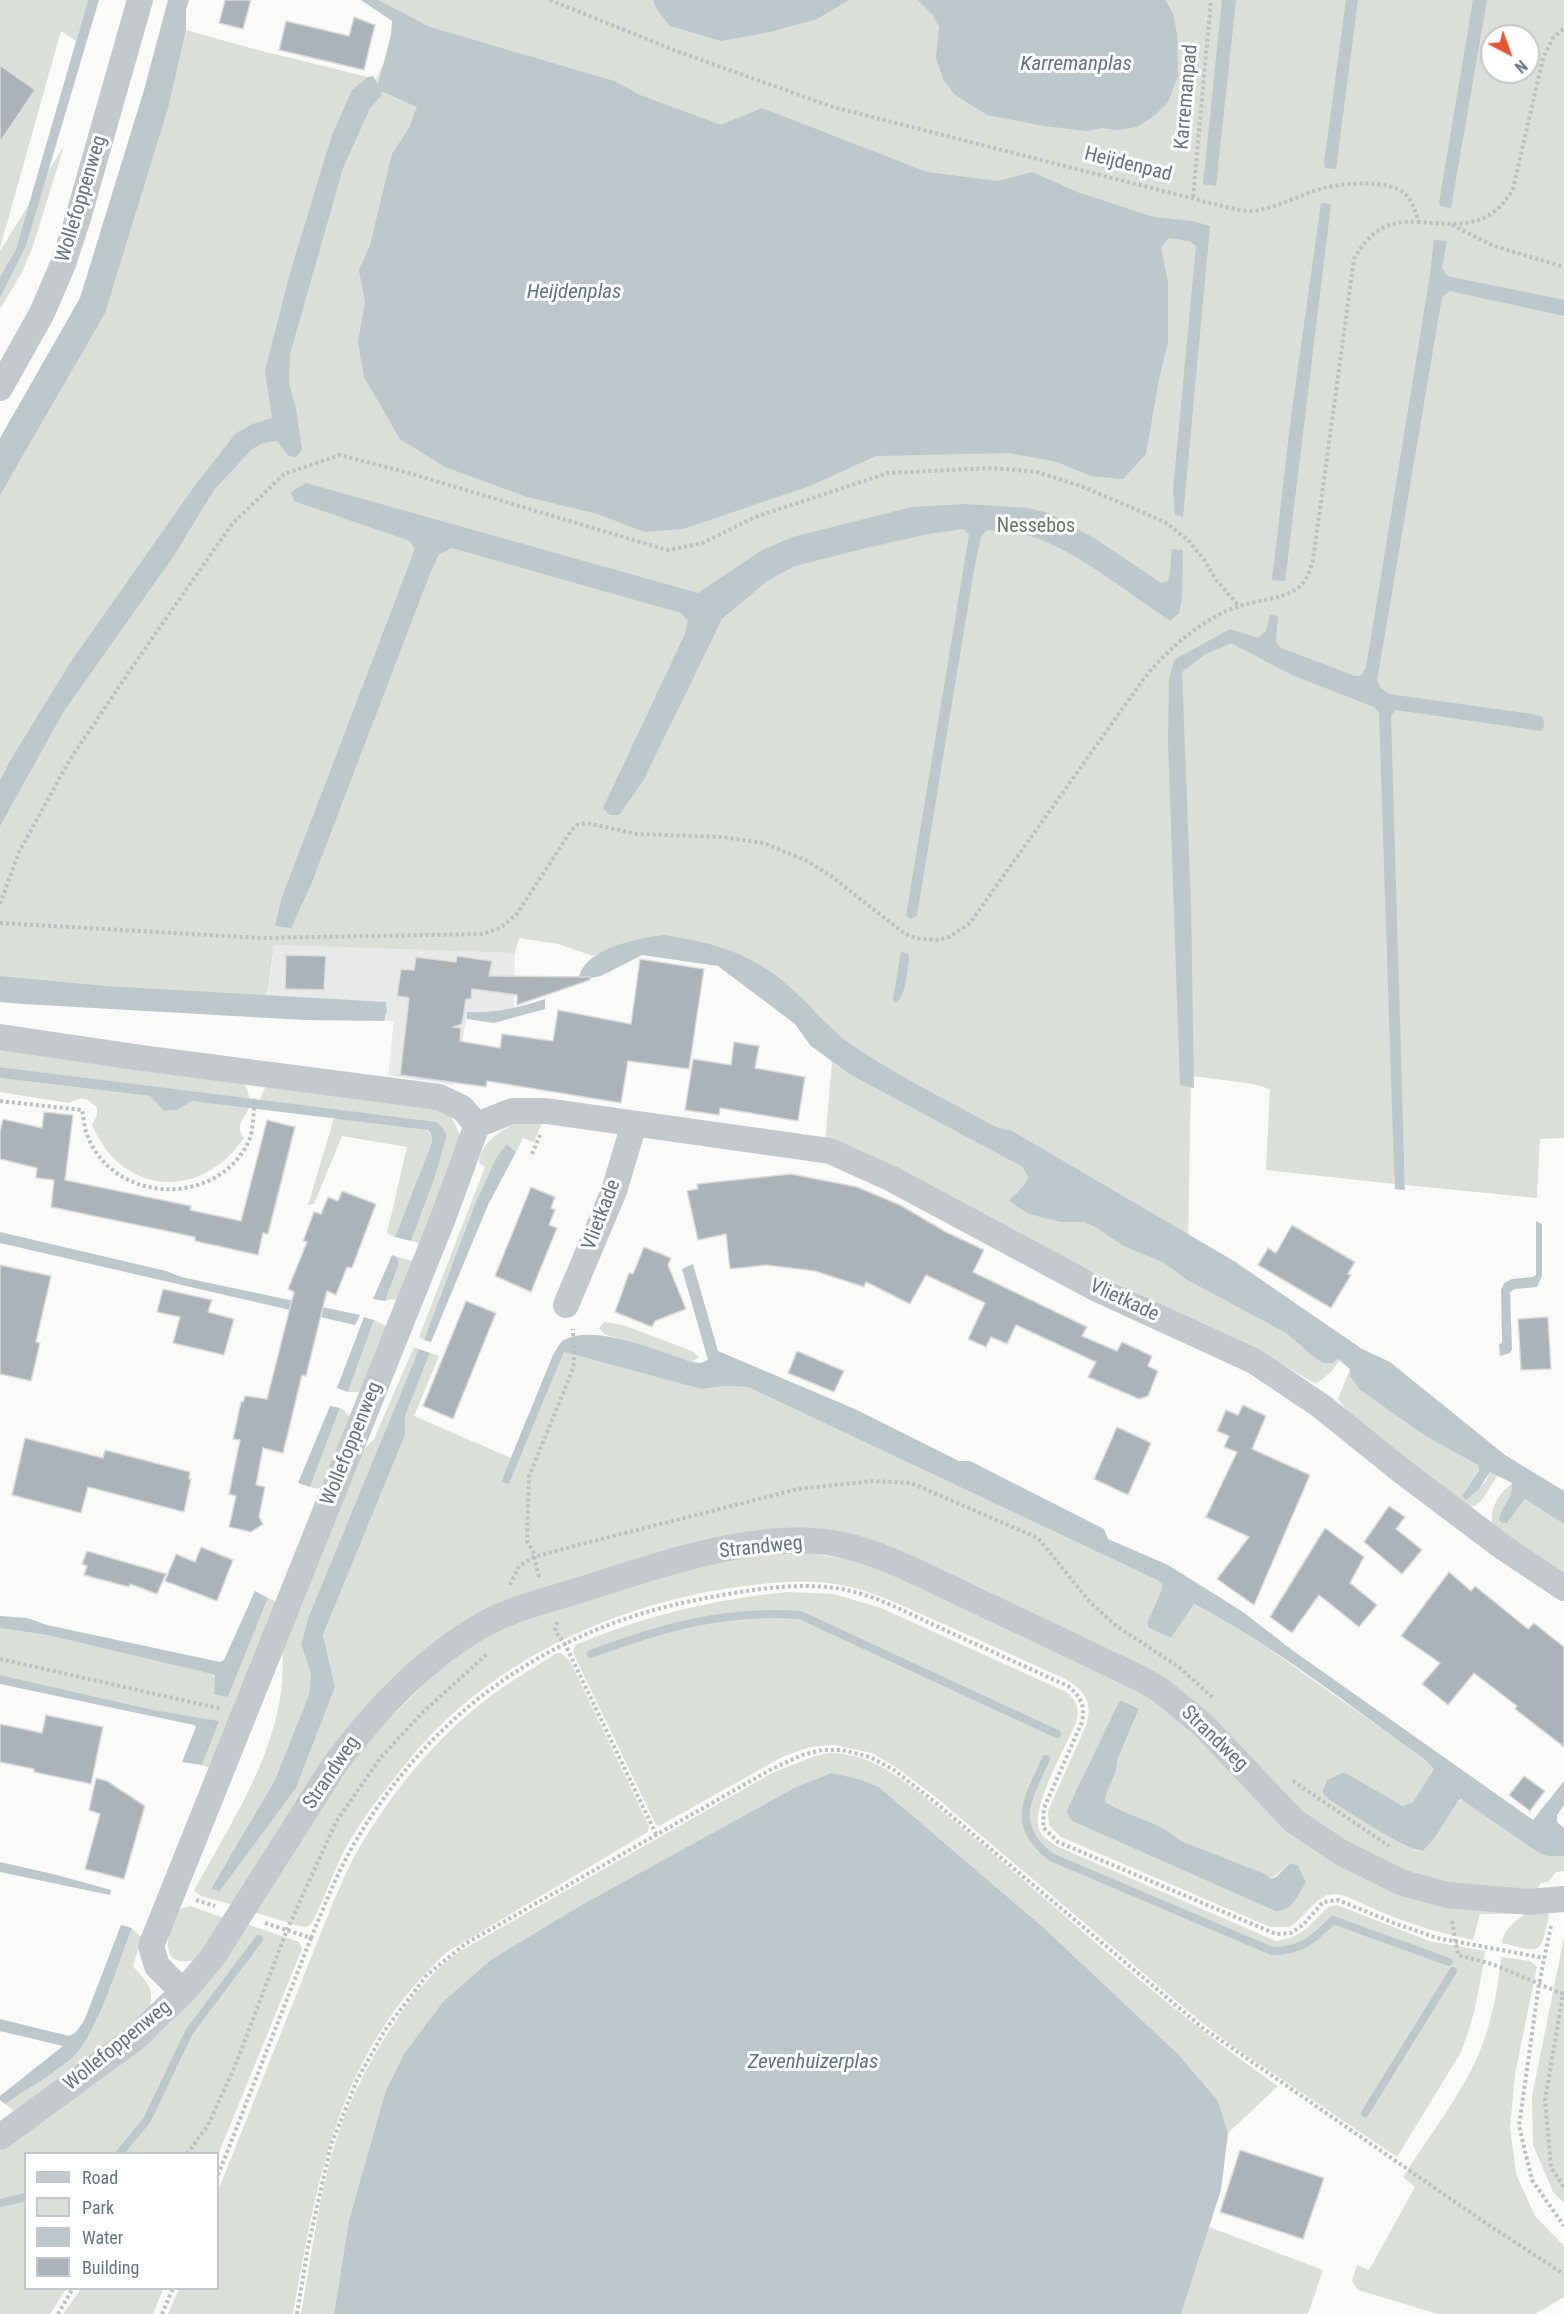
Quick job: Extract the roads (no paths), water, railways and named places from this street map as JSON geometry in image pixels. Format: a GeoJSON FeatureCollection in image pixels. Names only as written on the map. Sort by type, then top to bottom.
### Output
{"type":"FeatureCollection","features":[{"type":"Feature","properties":{"kind":"street","name":"Wollefoppenweg"},"geometry":{"type":"LineString","coordinates":[[0,388],[42,313],[63,264],[140,0]]}},
{"type":"Feature","properties":{"kind":"street"},"geometry":{"type":"LineString","coordinates":[[0,1037],[439,1097],[462,1108],[477,1125]]}},
{"type":"Feature","properties":{"kind":"street","name":"Vlietkade"},"geometry":{"type":"LineString","coordinates":[[477,1125],[512,1111],[546,1111],[830,1151],[892,1179],[1097,1289],[1254,1361],[1321,1406],[1403,1472],[1504,1548],[1564,1588]]}},
{"type":"Feature","properties":{"kind":"street","name":"Vlietkade"},"geometry":{"type":"LineString","coordinates":[[570,1316],[614,1191],[634,1124]]}},
{"type":"Feature","properties":{"kind":"street","name":"Wollefoppenweg"},"geometry":{"type":"LineString","coordinates":[[0,2137],[134,2039],[183,1992],[156,1966],[152,1946],[443,1218],[477,1125]]}},
{"type":"Feature","properties":{"kind":"street","name":"Strandweg"},"geometry":{"type":"LineString","coordinates":[[183,1992],[212,1958],[335,1764],[358,1734],[392,1698],[434,1660],[479,1627],[508,1613],[644,1570],[708,1553],[758,1544],[798,1541],[841,1545],[890,1560],[1141,1678],[1159,1689],[1203,1725],[1294,1821],[1342,1853],[1403,1883],[1447,1895],[1497,1901],[1560,1900]]}},
{"type":"Feature","properties":{"kind":"water"},"geometry":{"type":"Polygon","coordinates":[[[88,0],[99,0],[26,246],[0,298],[0,277],[16,249],[88,0]]]}},
{"type":"Feature","properties":{"kind":"water"},"geometry":{"type":"Polygon","coordinates":[[[168,0],[189,0],[186,10],[186,30],[168,108],[105,313],[0,495],[0,438],[80,298],[144,90],[168,0]]]}},
{"type":"Feature","properties":{"kind":"water","name":"Heijdenplas"},"geometry":{"type":"Polygon","coordinates":[[[361,0],[378,0],[430,27],[614,81],[640,95],[721,125],[762,108],[927,172],[998,181],[1032,172],[1077,192],[1154,217],[1192,221],[1210,226],[1183,517],[1175,515],[1173,490],[1196,246],[1189,241],[1169,238],[1161,247],[1168,283],[1168,342],[1146,454],[1123,479],[1091,476],[1057,462],[1009,453],[876,456],[810,486],[683,529],[644,532],[598,514],[527,497],[445,467],[400,439],[364,377],[358,342],[365,301],[359,271],[370,245],[392,154],[409,128],[417,107],[381,91],[382,95],[370,108],[343,168],[290,354],[289,384],[296,408],[302,450],[296,457],[289,456],[277,441],[263,443],[252,449],[214,490],[173,557],[64,711],[0,826],[0,781],[70,663],[196,484],[236,433],[272,418],[265,371],[290,273],[332,135],[352,90],[368,77],[373,76],[378,85],[391,35],[392,21],[361,0]]]}},
{"type":"Feature","properties":{"kind":"water"},"geometry":{"type":"Polygon","coordinates":[[[653,0],[849,0],[817,19],[770,32],[721,41],[670,26],[656,8],[653,0]]]}},
{"type":"Feature","properties":{"kind":"water","name":"Karremanplas"},"geometry":{"type":"Polygon","coordinates":[[[918,0],[1165,0],[1173,13],[1177,34],[1178,75],[1168,102],[1154,116],[1137,127],[1087,131],[1044,126],[987,115],[954,94],[943,79],[936,58],[939,27],[933,15],[918,0]]]}},
{"type":"Feature","properties":{"kind":"water"},"geometry":{"type":"Polygon","coordinates":[[[1222,0],[1236,0],[1216,186],[1203,184],[1222,0]]]}},
{"type":"Feature","properties":{"kind":"water"},"geometry":{"type":"Polygon","coordinates":[[[1346,0],[1358,0],[1336,169],[1325,168],[1324,163],[1346,0]]]}},
{"type":"Feature","properties":{"kind":"water"},"geometry":{"type":"Polygon","coordinates":[[[1473,0],[1487,0],[1483,24],[1480,24],[1480,40],[1451,208],[1440,206],[1473,0]]]}},
{"type":"Feature","properties":{"kind":"water"},"geometry":{"type":"Polygon","coordinates":[[[1321,203],[1331,204],[1285,581],[1272,580],[1291,417],[1321,203]]]}},
{"type":"Feature","properties":{"kind":"water"},"geometry":{"type":"Polygon","coordinates":[[[1434,240],[1447,241],[1442,268],[1447,276],[1564,300],[1564,316],[1450,291],[1442,297],[1377,681],[1381,688],[1389,694],[1532,714],[1543,717],[1544,726],[1541,731],[1396,710],[1391,715],[1405,1190],[1395,1189],[1379,713],[1374,707],[1292,675],[1231,643],[1204,655],[1182,672],[1191,906],[1194,1088],[1180,1085],[1168,741],[1169,679],[1174,660],[1230,629],[1258,638],[1266,631],[1270,615],[1278,616],[1276,642],[1281,648],[1355,676],[1361,676],[1366,668],[1434,240]]]}},
{"type":"Feature","properties":{"kind":"water"},"geometry":{"type":"Polygon","coordinates":[[[306,483],[698,593],[762,550],[793,537],[912,507],[965,504],[1028,508],[1048,513],[1094,538],[1161,583],[1169,580],[1172,549],[1183,550],[1182,599],[1179,613],[1170,621],[1075,556],[1034,537],[1015,532],[987,530],[981,537],[917,915],[911,919],[906,916],[969,535],[964,529],[928,534],[795,566],[767,581],[722,619],[643,781],[619,815],[610,815],[603,808],[685,634],[688,621],[681,613],[452,548],[439,554],[431,571],[312,882],[291,928],[275,926],[282,897],[415,549],[410,541],[294,501],[291,492],[306,483]]]}},
{"type":"Feature","properties":{"kind":"water"},"geometry":{"type":"Polygon","coordinates":[[[664,935],[717,946],[748,958],[778,977],[841,1037],[867,1055],[996,1127],[1012,1131],[1234,1261],[1362,1349],[1390,1362],[1505,1455],[1564,1491],[1564,1524],[1525,1499],[1507,1523],[1502,1523],[1499,1519],[1510,1497],[1512,1483],[1490,1472],[1478,1490],[1466,1500],[1462,1496],[1479,1470],[1478,1465],[1427,1437],[1360,1390],[1350,1376],[1350,1369],[1338,1359],[1333,1363],[1324,1363],[1316,1359],[1286,1333],[1187,1280],[1164,1263],[1123,1246],[1095,1227],[1083,1222],[1061,1222],[1029,1214],[1009,1201],[1024,1185],[1028,1177],[1023,1167],[849,1074],[810,1045],[795,1024],[718,966],[642,955],[601,976],[579,980],[582,969],[600,953],[627,942],[664,935]]]}},
{"type":"Feature","properties":{"kind":"water"},"geometry":{"type":"Polygon","coordinates":[[[901,951],[909,955],[909,958],[904,988],[896,1003],[893,1000],[901,951]]]}},
{"type":"Feature","properties":{"kind":"water"},"geometry":{"type":"Polygon","coordinates":[[[0,976],[105,986],[386,1002],[387,1011],[384,1021],[305,1020],[0,1002],[0,976]]]}},
{"type":"Feature","properties":{"kind":"water"},"geometry":{"type":"Polygon","coordinates":[[[545,999],[545,1009],[494,1023],[467,1019],[467,1012],[507,1009],[545,999]]]}},
{"type":"Feature","properties":{"kind":"water"},"geometry":{"type":"Polygon","coordinates":[[[0,1067],[436,1122],[447,1135],[435,1177],[411,1241],[395,1237],[432,1142],[428,1130],[192,1101],[177,1110],[164,1111],[150,1096],[0,1078],[0,1067]]]}},
{"type":"Feature","properties":{"kind":"water"},"geometry":{"type":"Polygon","coordinates":[[[507,1144],[516,1152],[488,1205],[431,1342],[424,1340],[475,1204],[497,1157],[507,1144]]]}},
{"type":"Feature","properties":{"kind":"water"},"geometry":{"type":"Polygon","coordinates":[[[1536,1221],[1542,1224],[1542,1276],[1537,1287],[1515,1289],[1510,1292],[1512,1349],[1510,1353],[1500,1356],[1501,1290],[1504,1283],[1512,1279],[1536,1275],[1536,1221]]]}},
{"type":"Feature","properties":{"kind":"water"},"geometry":{"type":"Polygon","coordinates":[[[0,1232],[166,1271],[181,1277],[360,1315],[355,1325],[0,1243],[0,1232]]]}},
{"type":"Feature","properties":{"kind":"water"},"geometry":{"type":"Polygon","coordinates":[[[392,1255],[397,1257],[399,1264],[385,1301],[373,1299],[392,1255]]]}},
{"type":"Feature","properties":{"kind":"water"},"geometry":{"type":"Polygon","coordinates":[[[693,1264],[718,1351],[857,1410],[959,1461],[970,1461],[1104,1529],[1108,1539],[1168,1565],[1243,1612],[1292,1650],[1533,1820],[1564,1781],[1564,1805],[1557,1815],[1557,1822],[1564,1828],[1564,1856],[1548,1856],[1539,1853],[1461,1799],[1423,1851],[1390,1837],[1328,1799],[1322,1792],[1327,1780],[1344,1772],[1403,1806],[1413,1802],[1434,1769],[1423,1758],[1283,1657],[1194,1604],[1171,1638],[1149,1628],[1147,1623],[1162,1589],[1162,1584],[1157,1580],[748,1387],[725,1386],[701,1389],[564,1352],[509,1484],[501,1482],[553,1355],[564,1340],[592,1335],[610,1337],[646,1346],[692,1362],[701,1363],[708,1360],[682,1269],[693,1264]]]}},
{"type":"Feature","properties":{"kind":"water"},"geometry":{"type":"Polygon","coordinates":[[[364,1317],[374,1320],[348,1392],[337,1388],[364,1317]]]}},
{"type":"Feature","properties":{"kind":"water"},"geometry":{"type":"Polygon","coordinates":[[[419,1349],[430,1353],[405,1416],[405,1435],[323,1635],[335,1687],[296,1788],[219,1892],[211,1888],[275,1780],[309,1694],[311,1673],[301,1645],[308,1618],[419,1349]]]}},
{"type":"Feature","properties":{"kind":"water"},"geometry":{"type":"Polygon","coordinates":[[[330,1406],[340,1408],[310,1487],[298,1483],[330,1406]]]}},
{"type":"Feature","properties":{"kind":"water"},"geometry":{"type":"Polygon","coordinates":[[[255,1591],[268,1598],[228,1697],[214,1694],[215,1676],[212,1674],[47,1635],[0,1628],[0,1616],[27,1618],[47,1625],[220,1662],[224,1660],[255,1591]]]}},
{"type":"Feature","properties":{"kind":"water"},"geometry":{"type":"Polygon","coordinates":[[[0,1675],[154,1710],[219,1721],[202,1765],[182,1762],[196,1727],[194,1725],[0,1684],[0,1675]]]}},
{"type":"Feature","properties":{"kind":"water"},"geometry":{"type":"Polygon","coordinates":[[[1120,1700],[1139,1709],[1117,1761],[1116,1772],[1107,1791],[1105,1802],[1164,1829],[1181,1841],[1265,1874],[1271,1879],[1290,1863],[1298,1865],[1306,1882],[1290,1906],[1281,1911],[1275,1911],[1072,1821],[1066,1812],[1120,1700]]]}},
{"type":"Feature","properties":{"kind":"water","name":"Zevenhuizerplas"},"geometry":{"type":"Polygon","coordinates":[[[831,1773],[879,1787],[1044,1928],[1179,2055],[1218,2101],[1228,2133],[1221,2190],[1181,2314],[334,2314],[349,2220],[385,2093],[404,2054],[443,2002],[492,1959],[578,1907],[794,1788],[831,1773]]]}},
{"type":"Feature","properties":{"kind":"water"},"geometry":{"type":"Polygon","coordinates":[[[0,1862],[111,1890],[110,1895],[0,1872],[0,1862]]]}},
{"type":"Feature","properties":{"kind":"water"},"geometry":{"type":"Polygon","coordinates":[[[121,1925],[132,1928],[99,2015],[82,2046],[57,2070],[5,2104],[0,2100],[0,2096],[63,2046],[0,2031],[0,2019],[69,2036],[75,2033],[84,2021],[121,1925]]]}},
{"type":"Feature","properties":{"kind":"waterway"},"geometry":{"type":"LineString","coordinates":[[591,1654],[642,1636],[694,1622],[746,1615],[800,1615],[1057,1734]]}},
{"type":"Feature","properties":{"kind":"waterway"},"geometry":{"type":"LineString","coordinates":[[1046,1759],[1029,1799],[1026,1822],[1038,1845],[1051,1857],[1272,1951],[1291,1949],[1306,1943],[1333,1920],[1449,1962]]}},
{"type":"Feature","properties":{"kind":"waterway"},"geometry":{"type":"LineString","coordinates":[[121,2152],[147,2120],[189,2032],[259,1939]]}},
{"type":"Feature","properties":{"kind":"waterway"},"geometry":{"type":"LineString","coordinates":[[1365,2113],[1453,1971]]}},
{"type":"Feature","properties":{"kind":"waterway"},"geometry":{"type":"LineString","coordinates":[[0,2203],[24,2197]]}},
{"type":"Feature","properties":{"kind":"park label","name":"Nessebos"},"geometry":{"type":"Point","coordinates":[1036,527]}}]}
